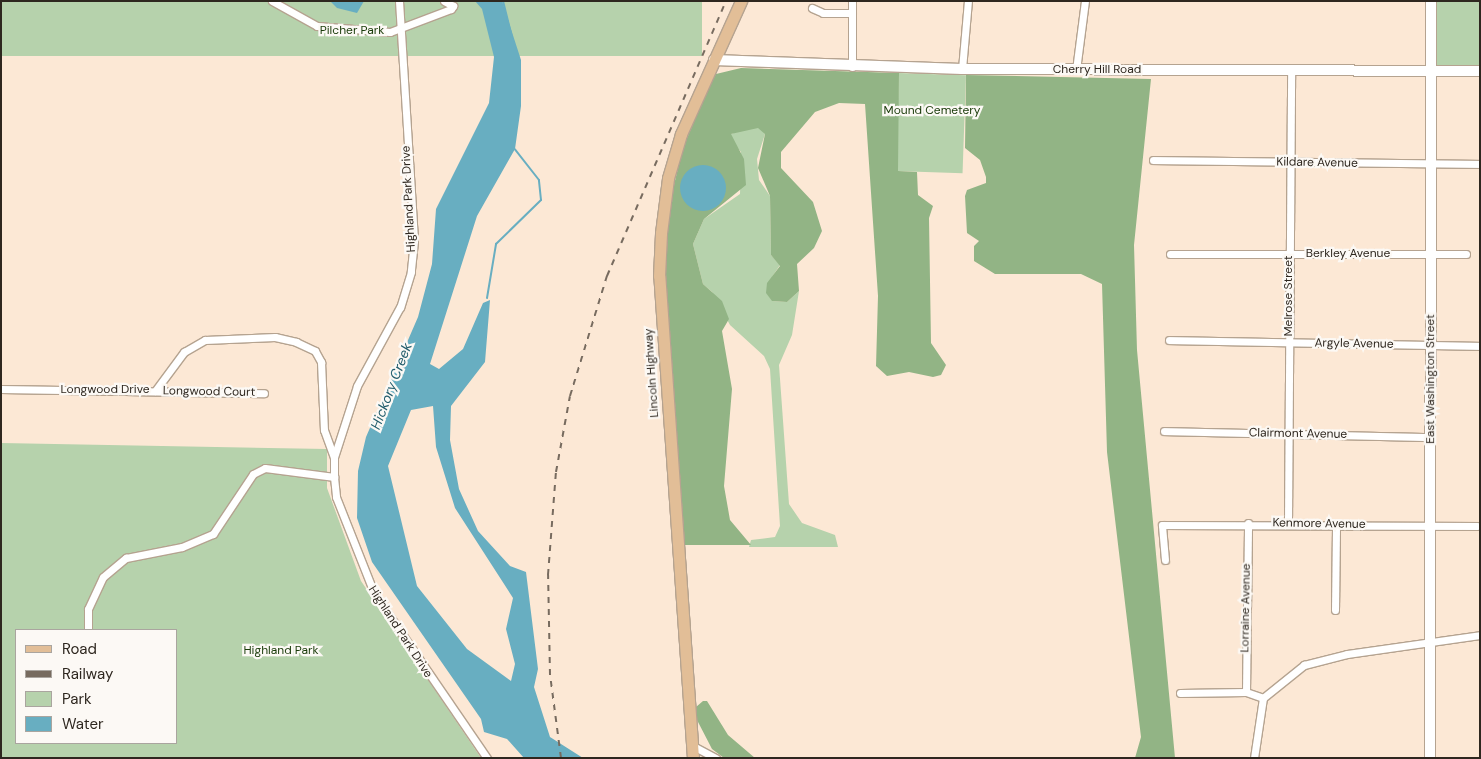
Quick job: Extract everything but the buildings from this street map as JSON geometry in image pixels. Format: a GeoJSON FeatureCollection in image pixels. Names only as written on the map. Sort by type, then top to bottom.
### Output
{"type":"FeatureCollection","features":[{"type":"Feature","properties":{"kind":"main road","name":"Lincoln Highway"},"geometry":{"type":"LineString","coordinates":[[693,758],[660,276],[661,233],[668,178],[681,134],[741,1]]}},
{"type":"Feature","properties":{"kind":"street"},"geometry":{"type":"LineString","coordinates":[[272,1],[316,26],[398,29],[451,9],[453,6],[444,1]]}},
{"type":"Feature","properties":{"kind":"street","name":"Highland Park Drive"},"geometry":{"type":"LineString","coordinates":[[399,1],[398,29],[414,241],[411,272],[400,306],[357,386],[334,457],[336,497],[374,593],[457,721],[486,758]]}},
{"type":"Feature","properties":{"kind":"street"},"geometry":{"type":"LineString","coordinates":[[852,1],[852,67]]}},
{"type":"Feature","properties":{"kind":"street"},"geometry":{"type":"LineString","coordinates":[[962,69],[968,1]]}},
{"type":"Feature","properties":{"kind":"street"},"geometry":{"type":"LineString","coordinates":[[1076,70],[1086,1]]}},
{"type":"Feature","properties":{"kind":"street","name":"East Washington Street"},"geometry":{"type":"LineString","coordinates":[[1430,758],[1431,1]]}},
{"type":"Feature","properties":{"kind":"street"},"geometry":{"type":"LineString","coordinates":[[812,8],[823,13],[852,13]]}},
{"type":"Feature","properties":{"kind":"street","name":"Cherry Hill Road"},"geometry":{"type":"LineString","coordinates":[[714,60],[852,67],[962,69],[1480,71]]}},
{"type":"Feature","properties":{"kind":"street","name":"Melrose Street"},"geometry":{"type":"LineString","coordinates":[[1288,522],[1291,70]]}},
{"type":"Feature","properties":{"kind":"street","name":"Kildare Avenue"},"geometry":{"type":"LineString","coordinates":[[1153,160],[1480,164]]}},
{"type":"Feature","properties":{"kind":"street","name":"Berkley Avenue"},"geometry":{"type":"LineString","coordinates":[[1170,254],[1466,254]]}},
{"type":"Feature","properties":{"kind":"street","name":"Longwood Drive"},"geometry":{"type":"LineString","coordinates":[[1,389],[155,391],[184,352],[205,340],[275,338],[296,342],[315,351],[321,362],[324,430],[334,457]]}},
{"type":"Feature","properties":{"kind":"street","name":"Argyle Avenue"},"geometry":{"type":"LineString","coordinates":[[1169,340],[1289,344],[1480,346]]}},
{"type":"Feature","properties":{"kind":"street","name":"Longwood Court"},"geometry":{"type":"LineString","coordinates":[[155,391],[264,393]]}},
{"type":"Feature","properties":{"kind":"street","name":"Clairmont Avenue"},"geometry":{"type":"LineString","coordinates":[[1164,431],[1431,437]]}},
{"type":"Feature","properties":{"kind":"street"},"geometry":{"type":"LineString","coordinates":[[88,629],[88,609],[103,577],[126,558],[182,547],[213,534],[253,474],[265,468],[334,477]]}},
{"type":"Feature","properties":{"kind":"street","name":"Kenmore Avenue"},"geometry":{"type":"LineString","coordinates":[[1165,560],[1162,525],[1288,522],[1477,526]]}},
{"type":"Feature","properties":{"kind":"street","name":"Lorraine Avenue"},"geometry":{"type":"LineString","coordinates":[[1246,692],[1248,523]]}},
{"type":"Feature","properties":{"kind":"street"},"geometry":{"type":"LineString","coordinates":[[1335,610],[1336,524]]}},
{"type":"Feature","properties":{"kind":"street"},"geometry":{"type":"LineString","coordinates":[[1254,758],[1262,698],[1304,665],[1347,654],[1480,635]]}},
{"type":"Feature","properties":{"kind":"street"},"geometry":{"type":"LineString","coordinates":[[1180,693],[1246,692],[1262,698]]}},
{"type":"Feature","properties":{"kind":"street"},"geometry":{"type":"LineString","coordinates":[[693,746],[716,758]]}},
{"type":"Feature","properties":{"kind":"green space","name":"Pilcher Park"},"geometry":{"type":"Polygon","coordinates":[[[1,1],[702,1],[702,56],[1,56],[1,1]]]}},
{"type":"Feature","properties":{"kind":"green space"},"geometry":{"type":"Polygon","coordinates":[[[1434,1],[1480,1],[1480,69],[1434,69],[1434,1]]]}},
{"type":"Feature","properties":{"kind":"green space"},"geometry":{"type":"Polygon","coordinates":[[[741,68],[899,73],[898,171],[917,172],[918,195],[933,206],[929,218],[931,343],[946,365],[941,375],[933,377],[909,372],[887,376],[876,366],[878,296],[865,104],[839,103],[815,112],[781,152],[781,168],[813,202],[822,231],[814,248],[797,264],[799,291],[787,302],[772,301],[766,293],[767,283],[780,266],[771,255],[770,196],[758,168],[765,134],[758,128],[731,134],[744,159],[746,185],[704,219],[693,244],[703,284],[722,301],[729,319],[722,331],[732,389],[724,486],[730,520],[751,545],[681,545],[663,257],[670,201],[683,148],[710,83],[716,74],[741,68]]]}},
{"type":"Feature","properties":{"kind":"green space","name":"Mound Cemetery"},"geometry":{"type":"Polygon","coordinates":[[[899,73],[966,75],[963,173],[896,171],[899,73]]]}},
{"type":"Feature","properties":{"kind":"green space"},"geometry":{"type":"Polygon","coordinates":[[[966,75],[1151,79],[1134,245],[1137,350],[1175,758],[1135,758],[1141,737],[1107,452],[1102,284],[1081,274],[995,274],[974,261],[974,246],[979,241],[967,233],[965,196],[967,190],[986,183],[986,177],[980,160],[965,148],[966,75]]]}},
{"type":"Feature","properties":{"kind":"green space"},"geometry":{"type":"Polygon","coordinates":[[[748,128],[762,128],[765,134],[757,159],[759,180],[770,196],[771,255],[780,265],[772,277],[772,301],[787,302],[799,291],[792,335],[779,365],[789,504],[802,523],[835,535],[838,547],[749,547],[751,540],[775,537],[780,526],[770,369],[764,356],[730,325],[712,292],[703,284],[693,244],[704,219],[740,194],[741,152],[730,139],[731,134],[748,128]]]}},
{"type":"Feature","properties":{"kind":"green space","name":"Highland Park"},"geometry":{"type":"Polygon","coordinates":[[[1,443],[327,449],[327,488],[361,581],[481,758],[1,758],[1,443]]]}},
{"type":"Feature","properties":{"kind":"green space"},"geometry":{"type":"Polygon","coordinates":[[[703,701],[707,701],[728,735],[755,758],[724,758],[712,749],[697,720],[696,707],[703,701]]]}},
{"type":"Feature","properties":{"kind":"water"},"geometry":{"type":"Polygon","coordinates":[[[330,1],[364,1],[357,13],[337,8],[330,1]]]}},
{"type":"Feature","properties":{"kind":"water"},"geometry":{"type":"Polygon","coordinates":[[[475,1],[502,1],[521,60],[521,106],[515,149],[477,216],[430,364],[439,369],[463,349],[483,303],[490,300],[485,362],[451,406],[450,440],[459,489],[478,531],[510,566],[526,572],[538,669],[534,687],[550,737],[583,758],[524,758],[507,739],[484,732],[481,719],[372,562],[357,518],[358,471],[366,437],[418,317],[432,264],[436,209],[489,103],[494,57],[482,9],[475,1]],[[433,406],[411,410],[388,466],[417,586],[467,649],[511,681],[515,664],[506,629],[513,598],[455,508],[436,447],[433,406]]]}},
{"type":"Feature","properties":{"kind":"water"},"geometry":{"type":"Polygon","coordinates":[[[708,165],[720,171],[725,179],[725,197],[720,205],[712,210],[698,211],[686,205],[681,197],[680,183],[686,171],[694,166],[708,165]]]}},
{"type":"Feature","properties":{"kind":"waterway","name":"Hickory Creek"},"geometry":{"type":"LineString","coordinates":[[503,1],[512,37]]}},
{"type":"Feature","properties":{"kind":"waterway"},"geometry":{"type":"LineString","coordinates":[[487,298],[496,244],[541,200],[539,180],[515,149]]}},
{"type":"Feature","properties":{"kind":"railway"},"geometry":{"type":"LineString","coordinates":[[561,758],[550,675],[548,575],[556,472],[570,396],[607,276],[726,1]]}}]}
